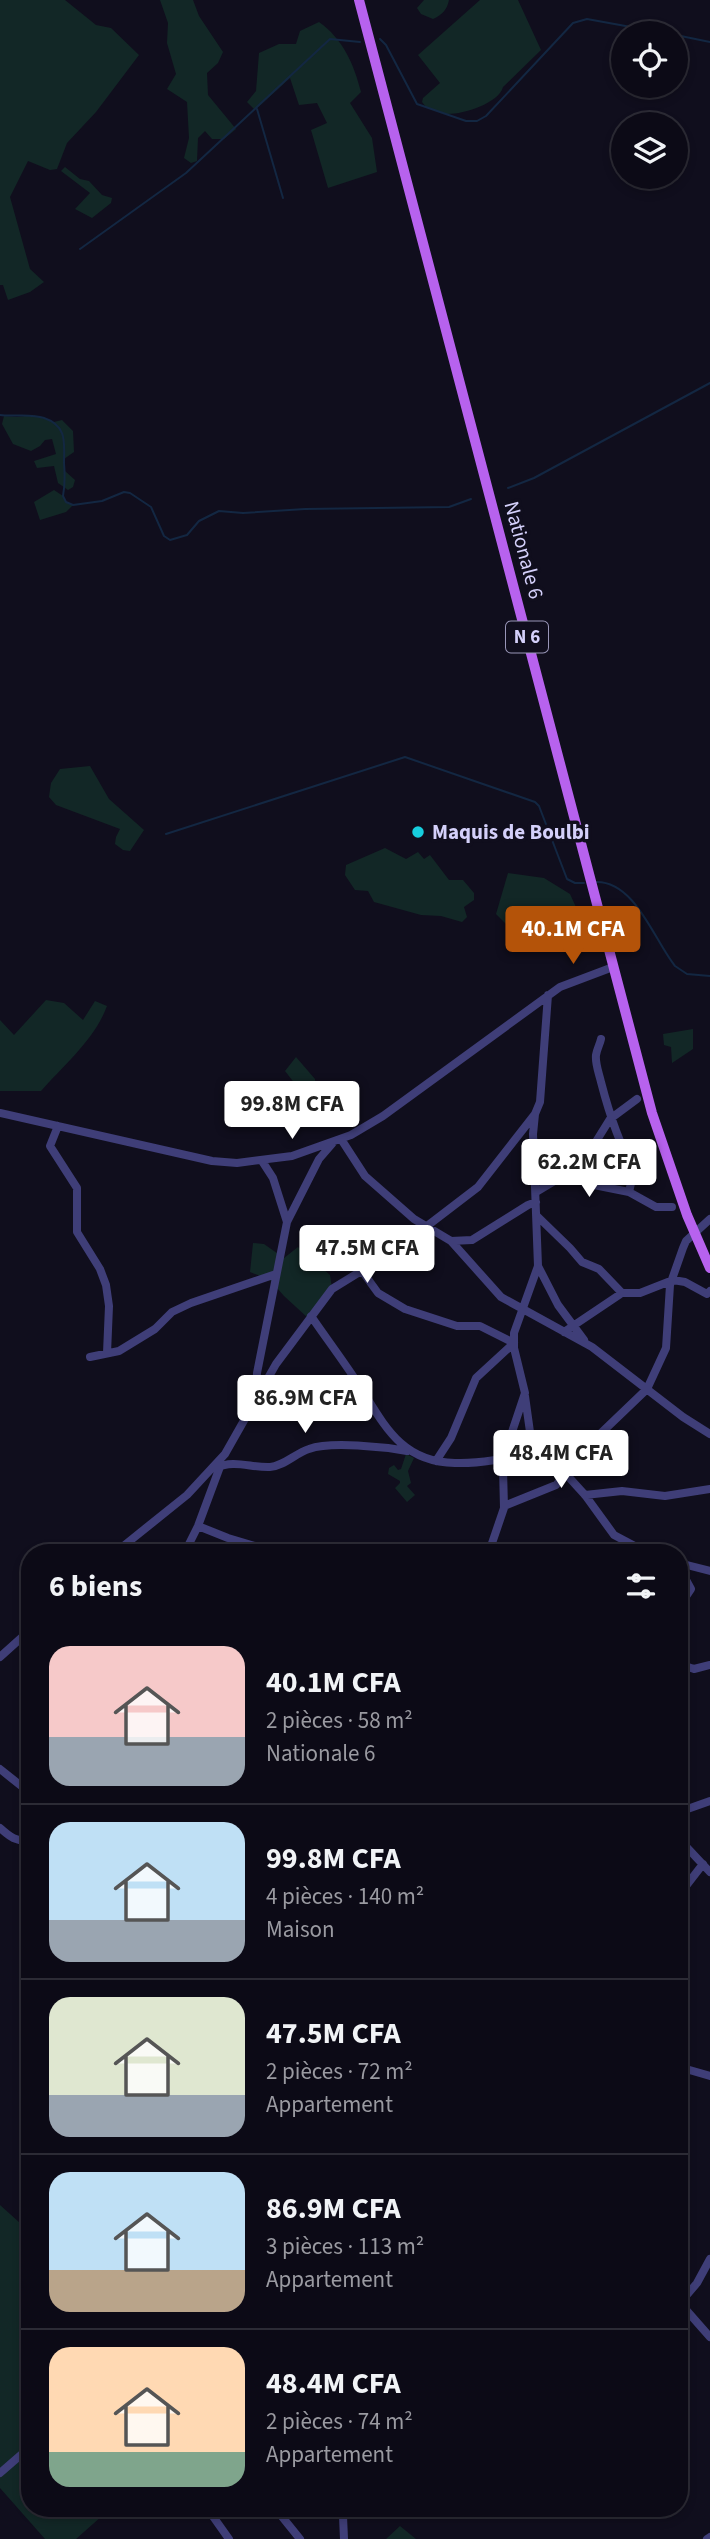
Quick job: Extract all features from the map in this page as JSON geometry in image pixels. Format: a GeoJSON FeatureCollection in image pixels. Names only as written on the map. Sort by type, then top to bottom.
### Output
{"type":"FeatureCollection","features":[{"type":"Feature","properties":{"kind":"main road","name":"Nationale 6"},"geometry":{"type":"LineString","coordinates":[[359,0],[655,1124],[710,1268]]}},
{"type":"Feature","properties":{"kind":"street"},"geometry":{"type":"LineString","coordinates":[[0,1113],[212,1161],[237,1163],[292,1156],[337,1140],[383,1116],[560,987],[613,967]]}},
{"type":"Feature","properties":{"kind":"street"},"geometry":{"type":"LineString","coordinates":[[189,1544],[225,1454],[256,1397],[332,1289],[397,1249],[478,1187],[535,1114],[540,1102],[548,995]]}},
{"type":"Feature","properties":{"kind":"street"},"geometry":{"type":"LineString","coordinates":[[601,1039],[596,1055],[597,1065],[610,1119],[634,1170],[629,1192]]}},
{"type":"Feature","properties":{"kind":"street"},"geometry":{"type":"LineString","coordinates":[[574,1177],[610,1119],[637,1099]]}},
{"type":"Feature","properties":{"kind":"street"},"geometry":{"type":"LineString","coordinates":[[535,1114],[538,1266],[514,1333],[530,1432],[540,1451],[585,1495],[614,1535],[631,1544]]}},
{"type":"Feature","properties":{"kind":"street"},"geometry":{"type":"LineString","coordinates":[[58,1126],[50,1146],[77,1188],[77,1232],[100,1269],[106,1285],[109,1306],[107,1353]]}},
{"type":"Feature","properties":{"kind":"street"},"geometry":{"type":"LineString","coordinates":[[256,1397],[257,1373],[287,1222],[319,1159],[337,1140]]}},
{"type":"Feature","properties":{"kind":"street"},"geometry":{"type":"LineString","coordinates":[[337,1140],[365,1176],[414,1219],[451,1241],[488,1285],[506,1301],[589,1345],[683,1417],[710,1434]]}},
{"type":"Feature","properties":{"kind":"street"},"geometry":{"type":"LineString","coordinates":[[534,1141],[561,1177]]}},
{"type":"Feature","properties":{"kind":"street"},"geometry":{"type":"LineString","coordinates":[[262,1161],[273,1178],[287,1222]]}},
{"type":"Feature","properties":{"kind":"street"},"geometry":{"type":"LineString","coordinates":[[536,1192],[561,1177],[574,1177],[589,1184],[629,1192],[656,1207],[672,1207]]}},
{"type":"Feature","properties":{"kind":"street"},"geometry":{"type":"LineString","coordinates":[[451,1241],[472,1240],[536,1202]]}},
{"type":"Feature","properties":{"kind":"street"},"geometry":{"type":"LineString","coordinates":[[537,1216],[582,1262],[599,1269],[622,1293]]}},
{"type":"Feature","properties":{"kind":"street"},"geometry":{"type":"LineString","coordinates":[[503,1506],[556,1485],[598,1436],[647,1389],[666,1348],[668,1296],[683,1248],[686,1241],[710,1219]]}},
{"type":"Feature","properties":{"kind":"street"},"geometry":{"type":"LineString","coordinates":[[538,1266],[558,1305],[589,1345]]}},
{"type":"Feature","properties":{"kind":"street"},"geometry":{"type":"LineString","coordinates":[[362,1271],[378,1293],[405,1309],[457,1326],[480,1326],[514,1343]]}},
{"type":"Feature","properties":{"kind":"street"},"geometry":{"type":"LineString","coordinates":[[90,1357],[119,1351],[155,1329],[172,1312],[276,1274]]}},
{"type":"Feature","properties":{"kind":"street"},"geometry":{"type":"LineString","coordinates":[[564,1332],[622,1293],[640,1293],[673,1280],[685,1282],[707,1294],[710,1291]]}},
{"type":"Feature","properties":{"kind":"street"},"geometry":{"type":"LineString","coordinates":[[311,1316],[358,1384],[374,1413],[402,1446],[410,1451],[436,1461],[453,1463],[507,1458],[540,1451]]}},
{"type":"Feature","properties":{"kind":"street"},"geometry":{"type":"LineString","coordinates":[[436,1461],[451,1438],[476,1378],[514,1343]]}},
{"type":"Feature","properties":{"kind":"street"},"geometry":{"type":"LineString","coordinates":[[491,1544],[503,1506],[503,1468],[509,1438],[525,1393]]}},
{"type":"Feature","properties":{"kind":"street"},"geometry":{"type":"LineString","coordinates":[[209,1471],[220,1466],[244,1464],[273,1467],[309,1449],[321,1447],[410,1451]]}},
{"type":"Feature","properties":{"kind":"street"},"geometry":{"type":"LineString","coordinates":[[126,1544],[187,1495],[225,1454]]}},
{"type":"Feature","properties":{"kind":"street"},"geometry":{"type":"LineString","coordinates":[[585,1495],[622,1491],[665,1496],[710,1489]]}},
{"type":"Feature","properties":{"kind":"street"},"geometry":{"type":"LineString","coordinates":[[198,1526],[248,1544]]}},
{"type":"Feature","properties":{"kind":"street"},"geometry":{"type":"LineString","coordinates":[[688,1567],[710,1571]]}},
{"type":"Feature","properties":{"kind":"street"},"geometry":{"type":"LineString","coordinates":[[0,1657],[21,1638]]}},
{"type":"Feature","properties":{"kind":"street"},"geometry":{"type":"LineString","coordinates":[[688,1667],[694,1669],[710,1665]]}},
{"type":"Feature","properties":{"kind":"street"},"geometry":{"type":"LineString","coordinates":[[0,1769],[21,1786]]}},
{"type":"Feature","properties":{"kind":"street"},"geometry":{"type":"LineString","coordinates":[[688,1809],[710,1801]]}},
{"type":"Feature","properties":{"kind":"street"},"geometry":{"type":"LineString","coordinates":[[0,1828],[10,1838],[21,1841]]}},
{"type":"Feature","properties":{"kind":"street"},"geometry":{"type":"LineString","coordinates":[[688,1848],[710,1872]]}},
{"type":"Feature","properties":{"kind":"street"},"geometry":{"type":"LineString","coordinates":[[688,1883],[703,1864]]}},
{"type":"Feature","properties":{"kind":"street"},"geometry":{"type":"LineString","coordinates":[[688,2070],[710,2076]]}},
{"type":"Feature","properties":{"kind":"street"},"geometry":{"type":"LineString","coordinates":[[688,2294],[710,2259]]}},
{"type":"Feature","properties":{"kind":"street"},"geometry":{"type":"LineString","coordinates":[[688,2312],[710,2337]]}},
{"type":"Feature","properties":{"kind":"street"},"geometry":{"type":"LineString","coordinates":[[0,2473],[21,2454]]}},
{"type":"Feature","properties":{"kind":"street"},"geometry":{"type":"LineString","coordinates":[[213,2517],[229,2539]]}},
{"type":"Feature","properties":{"kind":"street"},"geometry":{"type":"LineString","coordinates":[[282,2517],[300,2539]]}},
{"type":"Feature","properties":{"kind":"street"},"geometry":{"type":"LineString","coordinates":[[343,2517],[344,2539]]}},
{"type":"Feature","properties":{"kind":"green space"},"geometry":{"type":"Polygon","coordinates":[[[0,0],[65,0],[96,25],[111,28],[139,55],[96,112],[67,143],[57,169],[50,170],[28,161],[10,197],[30,269],[44,282],[30,292],[8,300],[3,285],[0,285],[0,0]]]}},
{"type":"Feature","properties":{"kind":"green space"},"geometry":{"type":"Polygon","coordinates":[[[160,0],[193,0],[199,16],[223,52],[218,63],[207,73],[208,95],[236,129],[224,139],[212,139],[205,131],[198,138],[197,161],[191,163],[184,158],[189,138],[187,102],[167,89],[176,74],[167,43],[168,23],[160,0]]]}},
{"type":"Feature","properties":{"kind":"green space"},"geometry":{"type":"Polygon","coordinates":[[[424,0],[449,0],[444,12],[433,19],[421,14],[417,8],[424,0]]]}},
{"type":"Feature","properties":{"kind":"green space"},"geometry":{"type":"Polygon","coordinates":[[[480,0],[518,0],[541,50],[488,103],[471,110],[448,114],[426,107],[422,102],[423,98],[440,83],[418,55],[480,0]]]}},
{"type":"Feature","properties":{"kind":"green space"},"geometry":{"type":"Polygon","coordinates":[[[319,22],[341,44],[355,72],[361,92],[350,103],[372,138],[377,172],[328,188],[311,130],[327,123],[317,103],[299,105],[290,78],[255,110],[247,102],[256,91],[259,53],[279,44],[296,44],[300,31],[319,22]]]}},
{"type":"Feature","properties":{"kind":"green space"},"geometry":{"type":"Polygon","coordinates":[[[65,167],[80,179],[89,181],[102,195],[112,198],[111,203],[92,218],[75,209],[90,193],[61,171],[65,167]]]}},
{"type":"Feature","properties":{"kind":"green space"},"geometry":{"type":"Polygon","coordinates":[[[33,415],[54,422],[62,420],[73,431],[74,452],[64,459],[65,471],[75,480],[73,487],[68,490],[58,483],[54,466],[37,468],[34,461],[56,454],[52,439],[45,440],[31,451],[13,444],[2,424],[4,416],[33,415]]]}},
{"type":"Feature","properties":{"kind":"green space"},"geometry":{"type":"Polygon","coordinates":[[[54,490],[73,505],[66,512],[40,520],[34,502],[54,490]]]}},
{"type":"Feature","properties":{"kind":"green space"},"geometry":{"type":"Polygon","coordinates":[[[90,766],[109,799],[144,830],[130,851],[115,844],[120,829],[56,805],[49,797],[51,783],[60,769],[90,766]]]}},
{"type":"Feature","properties":{"kind":"green space"},"geometry":{"type":"Polygon","coordinates":[[[385,848],[406,859],[418,852],[424,859],[430,855],[449,880],[463,880],[474,893],[474,900],[464,907],[467,917],[462,922],[441,916],[421,915],[374,902],[368,891],[355,890],[345,875],[346,865],[385,848]]]}},
{"type":"Feature","properties":{"kind":"green space"},"geometry":{"type":"Polygon","coordinates":[[[508,873],[544,878],[570,894],[580,916],[562,931],[549,927],[533,916],[506,924],[496,914],[508,873]]]}},
{"type":"Feature","properties":{"kind":"green space"},"geometry":{"type":"Polygon","coordinates":[[[46,1000],[64,1003],[83,1020],[95,1001],[107,1006],[87,1041],[41,1091],[0,1091],[0,1020],[14,1035],[46,1000]]]}},
{"type":"Feature","properties":{"kind":"green space"},"geometry":{"type":"Polygon","coordinates":[[[693,1029],[693,1049],[672,1063],[671,1047],[664,1045],[663,1034],[693,1029]]]}},
{"type":"Feature","properties":{"kind":"green space"},"geometry":{"type":"Polygon","coordinates":[[[296,1057],[315,1079],[316,1089],[306,1098],[285,1071],[296,1057]]]}},
{"type":"Feature","properties":{"kind":"green space"},"geometry":{"type":"Polygon","coordinates":[[[253,1243],[264,1244],[284,1258],[298,1247],[330,1275],[332,1289],[308,1318],[270,1280],[250,1272],[253,1243]]]}},
{"type":"Feature","properties":{"kind":"green space"},"geometry":{"type":"Polygon","coordinates":[[[406,1454],[414,1458],[408,1471],[411,1483],[407,1486],[415,1495],[407,1502],[395,1488],[400,1481],[388,1474],[389,1468],[394,1465],[398,1470],[401,1469],[406,1454]]]}},
{"type":"Feature","properties":{"kind":"green space"},"geometry":{"type":"Polygon","coordinates":[[[0,2205],[21,2224],[21,2512],[0,2488],[0,2205]]]}},
{"type":"Feature","properties":{"kind":"green space"},"geometry":{"type":"Polygon","coordinates":[[[26,2517],[101,2517],[76,2539],[45,2539],[26,2517]]]}},
{"type":"Feature","properties":{"kind":"green space"},"geometry":{"type":"Polygon","coordinates":[[[400,2526],[416,2539],[386,2539],[400,2526]]]}},
{"type":"Feature","properties":{"kind":"waterway"},"geometry":{"type":"LineString","coordinates":[[380,39],[386,45],[417,104],[466,121],[477,121],[486,116],[573,23],[587,19],[611,23]]}},
{"type":"Feature","properties":{"kind":"waterway"},"geometry":{"type":"LineString","coordinates":[[688,37],[710,42]]}},
{"type":"Feature","properties":{"kind":"waterway"},"geometry":{"type":"LineString","coordinates":[[80,249],[186,173],[330,39],[360,42]]}},
{"type":"Feature","properties":{"kind":"waterway"},"geometry":{"type":"LineString","coordinates":[[257,109],[283,198]]}},
{"type":"Feature","properties":{"kind":"waterway"},"geometry":{"type":"LineString","coordinates":[[508,488],[534,478],[710,383]]}},
{"type":"Feature","properties":{"kind":"waterway"},"geometry":{"type":"LineString","coordinates":[[0,415],[39,417],[52,421],[61,431],[64,443],[63,496],[66,502],[73,505],[102,501],[124,492],[130,493],[151,507],[164,536],[170,540],[187,535],[199,521],[219,511],[243,513],[305,509],[449,507],[471,499]]}},
{"type":"Feature","properties":{"kind":"waterway"},"geometry":{"type":"LineString","coordinates":[[166,834],[405,757],[535,802],[539,806],[567,879],[584,883]]}},
{"type":"Feature","properties":{"kind":"waterway"},"geometry":{"type":"LineString","coordinates":[[596,882],[610,884],[633,901],[675,966],[687,974],[710,976]]}},
{"type":"Feature","properties":{"kind":"place","name":"Maquis de Boulbi"},"geometry":{"type":"Point","coordinates":[418,832]}}]}
